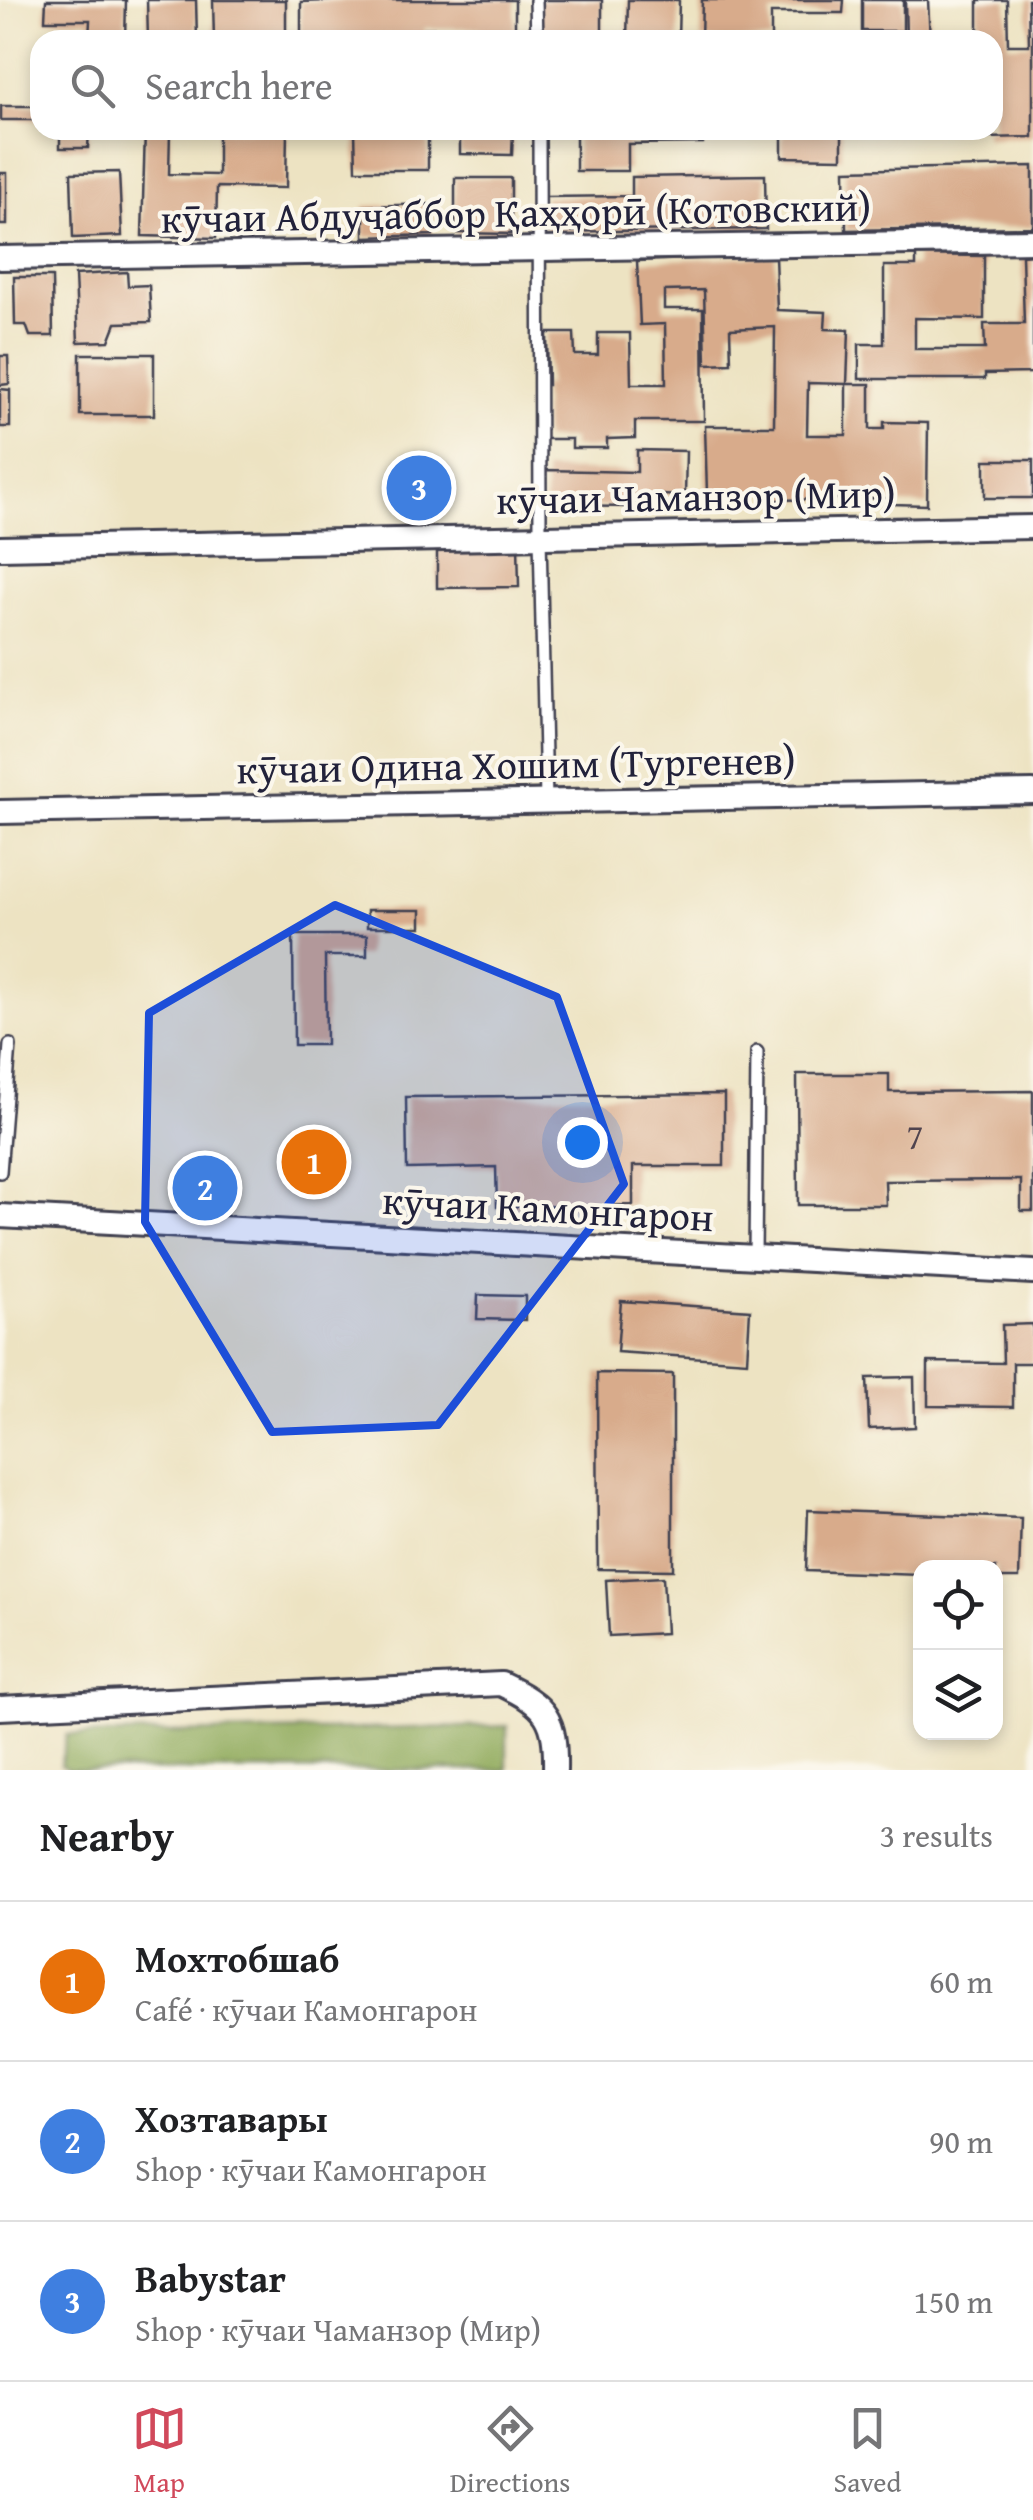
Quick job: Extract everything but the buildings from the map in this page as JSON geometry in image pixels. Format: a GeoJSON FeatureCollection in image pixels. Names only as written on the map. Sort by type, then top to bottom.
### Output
{"type":"FeatureCollection","features":[{"type":"Feature","properties":{"kind":"street","name":"кӯчаи Абдуҷаббор Қаҳҳорӣ (Котовский)"},"geometry":{"type":"LineString","coordinates":[[0,258],[1033,240]]}},
{"type":"Feature","properties":{"kind":"street","name":"кӯчаи Чаманзор (Мир)"},"geometry":{"type":"LineString","coordinates":[[0,548],[1033,526]]}},
{"type":"Feature","properties":{"kind":"street","name":"кӯчаи Одина Хошим (Тургенев)"},"geometry":{"type":"LineString","coordinates":[[0,812],[1033,792]]}},
{"type":"Feature","properties":{"kind":"street","name":"кӯчаи Камонгарон"},"geometry":{"type":"LineString","coordinates":[[0,1216],[1033,1272]]}},
{"type":"Feature","properties":{"kind":"street"},"geometry":{"type":"LineString","coordinates":[[0,1708],[502,1684],[538,1702],[556,1739],[555,1770]]}},
{"type":"Feature","properties":{"kind":"lane"},"geometry":{"type":"LineString","coordinates":[[536,0],[537,30]]}},
{"type":"Feature","properties":{"kind":"lane"},"geometry":{"type":"LineString","coordinates":[[539,140],[540,536],[546,801]]}},
{"type":"Feature","properties":{"kind":"lane"},"geometry":{"type":"LineString","coordinates":[[0,1172],[10,1046]]}},
{"type":"Feature","properties":{"kind":"lane"},"geometry":{"type":"LineString","coordinates":[[755,1257],[757,1052]]}},
{"type":"Feature","properties":{"kind":"highlighted area"},"geometry":{"type":"Polygon","coordinates":[[[335,905],[557,997],[624,1184],[438,1425],[272,1432],[145,1222],[149,1013],[335,905]]]}},
{"type":"Feature","properties":{"kind":"green space"},"geometry":{"type":"Polygon","coordinates":[[[507,1726],[507,1770],[69,1770],[60,1765],[67,1735],[507,1726]]]}},
{"type":"Feature","properties":{"kind":"place","name":"Babystar"},"geometry":{"type":"Point","coordinates":[419,488]}},
{"type":"Feature","properties":{"kind":"place","name":"Мохтобшаб"},"geometry":{"type":"Point","coordinates":[314,1162]}},
{"type":"Feature","properties":{"kind":"place","name":"Хозтавары"},"geometry":{"type":"Point","coordinates":[205,1188]}}]}
